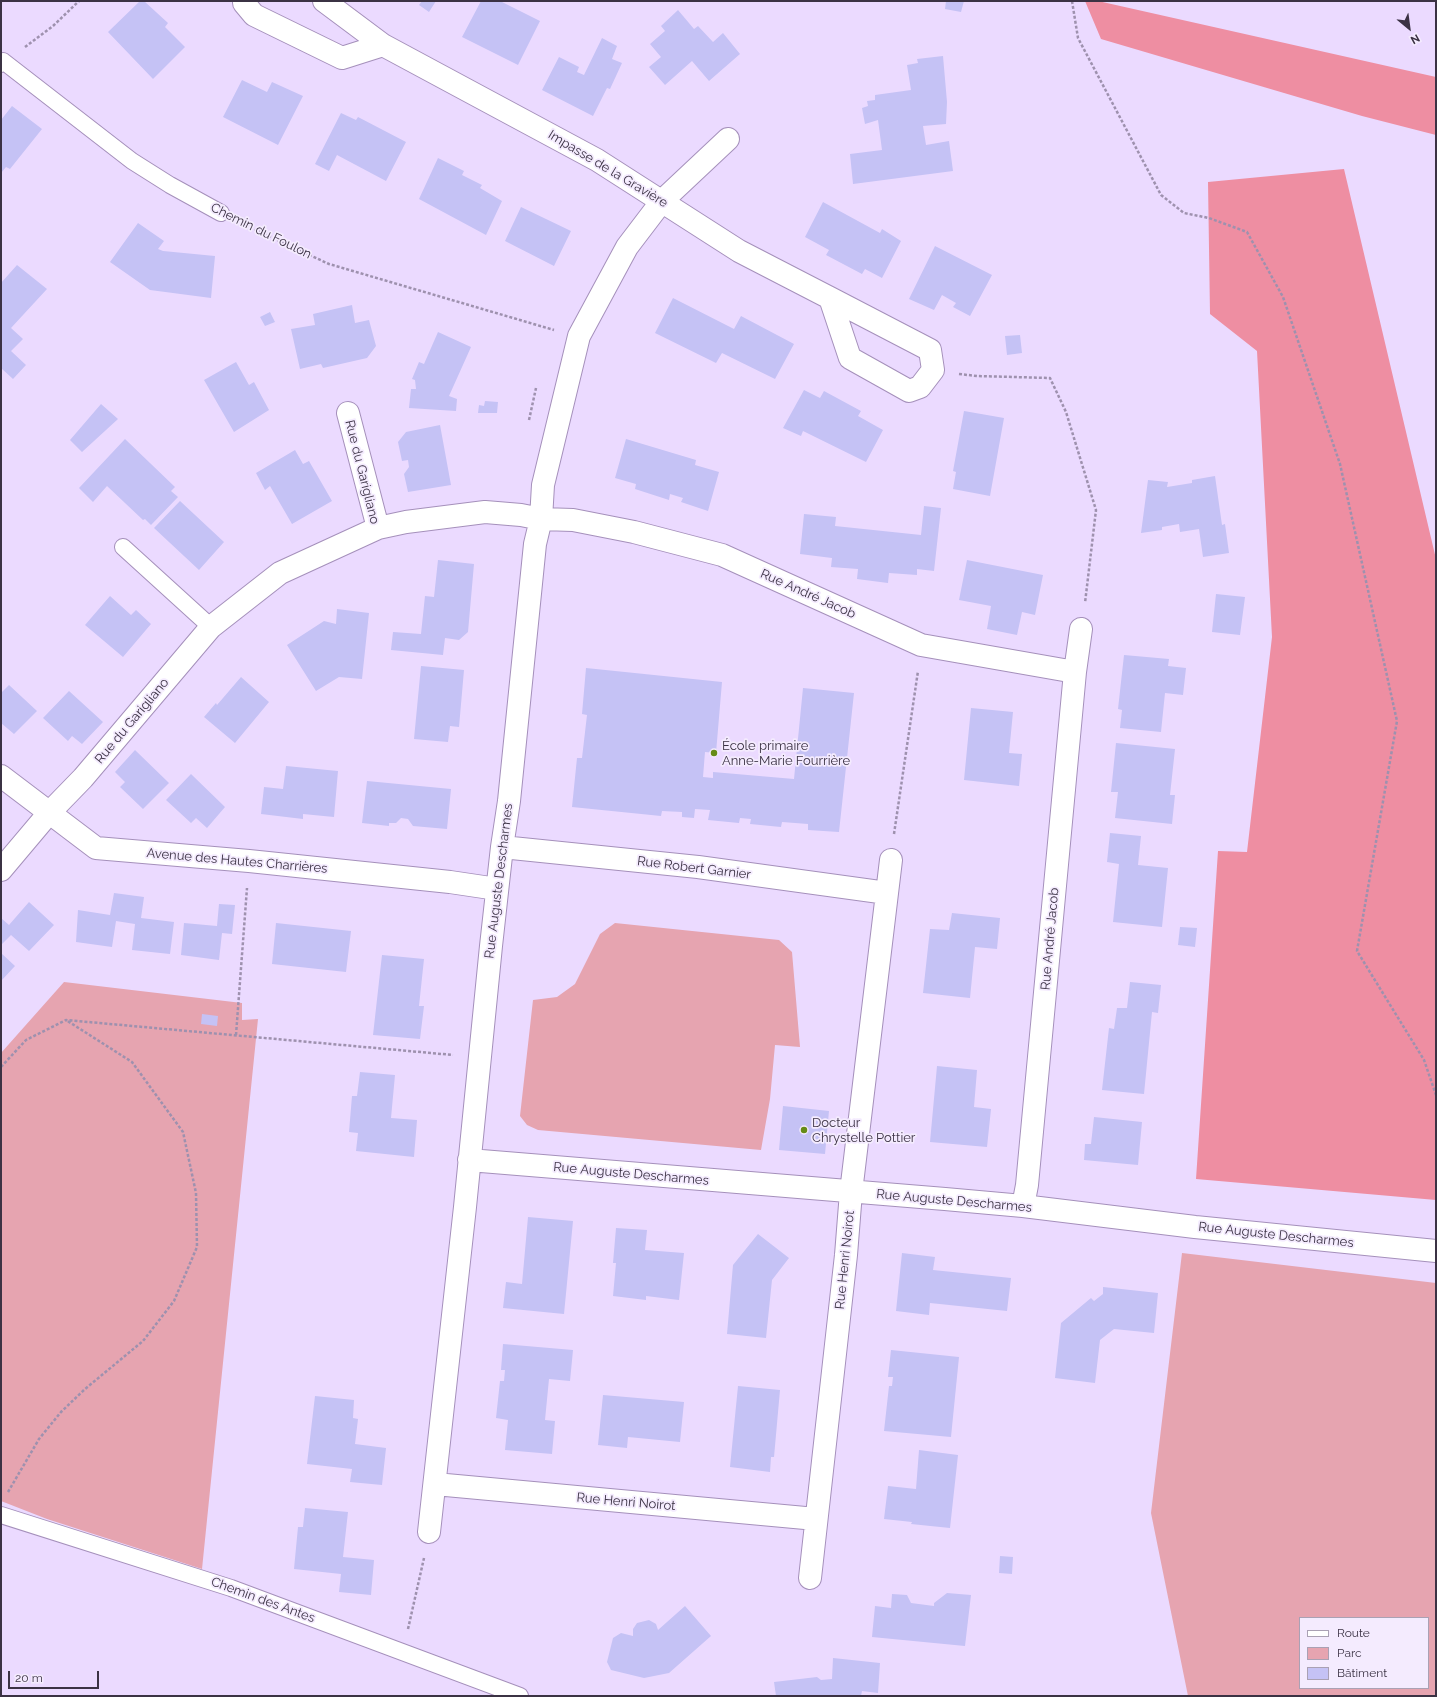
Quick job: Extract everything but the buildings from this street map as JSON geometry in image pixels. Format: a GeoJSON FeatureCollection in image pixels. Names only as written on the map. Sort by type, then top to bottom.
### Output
{"type":"FeatureCollection","features":[{"type":"Feature","properties":{"kind":"street"},"geometry":{"type":"LineString","coordinates":[[244,1],[254,15],[342,58],[383,45]]}},
{"type":"Feature","properties":{"kind":"street","name":"Impasse de la Gravière"},"geometry":{"type":"LineString","coordinates":[[324,1],[383,45],[597,160],[740,251],[930,350],[933,370]]}},
{"type":"Feature","properties":{"kind":"street","name":"Rue Auguste Descharmes"},"geometry":{"type":"LineString","coordinates":[[728,139],[662,201],[627,247],[579,336],[543,485],[541,519],[536,544],[509,801],[497,889],[469,1160],[1023,1206],[1195,1227],[1436,1250]]}},
{"type":"Feature","properties":{"kind":"street"},"geometry":{"type":"LineString","coordinates":[[830,298],[850,358],[909,391],[920,387],[933,370]]}},
{"type":"Feature","properties":{"kind":"street","name":"Rue du Garigliano"},"geometry":{"type":"LineString","coordinates":[[1,870],[49,813],[83,778],[211,627],[280,573],[378,528],[348,413]]}},
{"type":"Feature","properties":{"kind":"street","name":"Rue André Jacob"},"geometry":{"type":"LineString","coordinates":[[378,528],[406,522],[485,512],[521,515],[541,519],[573,520],[634,532],[722,555],[922,645],[1075,672]]}},
{"type":"Feature","properties":{"kind":"street","name":"Rue André Jacob"},"geometry":{"type":"LineString","coordinates":[[1023,1206],[1028,1177],[1075,672],[1081,629]]}},
{"type":"Feature","properties":{"kind":"street","name":"Avenue des Hautes Charrières"},"geometry":{"type":"LineString","coordinates":[[1,776],[96,848],[249,861],[450,882],[497,889]]}},
{"type":"Feature","properties":{"kind":"street","name":"Rue Robert Garnier"},"geometry":{"type":"LineString","coordinates":[[502,846],[698,867],[887,894]]}},
{"type":"Feature","properties":{"kind":"street"},"geometry":{"type":"LineString","coordinates":[[851,1192],[891,860]]}},
{"type":"Feature","properties":{"kind":"street"},"geometry":{"type":"LineString","coordinates":[[430,1532],[469,1160]]}},
{"type":"Feature","properties":{"kind":"street","name":"Rue Henri Noirot"},"geometry":{"type":"LineString","coordinates":[[810,1578],[846,1255],[851,1192]]}},
{"type":"Feature","properties":{"kind":"street","name":"Rue Henri Noirot"},"geometry":{"type":"LineString","coordinates":[[436,1484],[816,1520]]}},
{"type":"Feature","properties":{"kind":"lane","name":"Chemin du Foulon"},"geometry":{"type":"LineString","coordinates":[[2,62],[132,161],[170,185],[221,213]]}},
{"type":"Feature","properties":{"kind":"lane"},"geometry":{"type":"LineString","coordinates":[[123,547],[211,627]]}},
{"type":"Feature","properties":{"kind":"lane","name":"Chemin des Antes"},"geometry":{"type":"LineString","coordinates":[[1,1515],[231,1588],[520,1696]]}},
{"type":"Feature","properties":{"kind":"path"},"geometry":{"type":"LineString","coordinates":[[2,62],[30,44],[53,26],[79,1]]}},
{"type":"Feature","properties":{"kind":"path"},"geometry":{"type":"LineString","coordinates":[[1072,1],[1078,38],[1161,195],[1184,213],[1209,218],[1248,232],[1283,297],[1340,464],[1397,721],[1357,951],[1424,1060],[1436,1095]]}},
{"type":"Feature","properties":{"kind":"path","name":"Chemin du Foulon"},"geometry":{"type":"LineString","coordinates":[[221,213],[329,264],[554,330]]}},
{"type":"Feature","properties":{"kind":"path"},"geometry":{"type":"LineString","coordinates":[[933,370],[977,376],[1050,378],[1066,412],[1096,510],[1081,629]]}},
{"type":"Feature","properties":{"kind":"path"},"geometry":{"type":"LineString","coordinates":[[891,860],[922,645]]}},
{"type":"Feature","properties":{"kind":"path"},"geometry":{"type":"LineString","coordinates":[[236,1035],[249,861]]}},
{"type":"Feature","properties":{"kind":"path"},"geometry":{"type":"LineString","coordinates":[[5,1497],[39,1439],[62,1412],[85,1389],[143,1341],[174,1301],[197,1247],[196,1193],[182,1132],[132,1062],[66,1020]]}},
{"type":"Feature","properties":{"kind":"path"},"geometry":{"type":"LineString","coordinates":[[1,1067],[26,1040],[66,1020],[479,1057]]}},
{"type":"Feature","properties":{"kind":"path"},"geometry":{"type":"LineString","coordinates":[[403,1651],[430,1532]]}},
{"type":"Feature","properties":{"kind":"green space"},"geometry":{"type":"Polygon","coordinates":[[[615,923],[779,940],[792,952],[800,1047],[775,1045],[770,1099],[761,1150],[538,1130],[527,1125],[520,1116],[533,1000],[557,997],[575,984],[600,934],[615,923]]]}},
{"type":"Feature","properties":{"kind":"green space"},"geometry":{"type":"Polygon","coordinates":[[[64,982],[242,1003],[242,1020],[258,1019],[202,1569],[47,1519],[1,1501],[1,1053],[64,982]]]}},
{"type":"Feature","properties":{"kind":"green space"},"geometry":{"type":"Polygon","coordinates":[[[1182,1253],[1436,1283],[1436,1696],[1188,1696],[1151,1513],[1182,1253]]]}},
{"type":"Feature","properties":{"kind":"shaded area"},"geometry":{"type":"Polygon","coordinates":[[[1085,1],[1098,1],[1436,77],[1436,135],[1362,116],[1101,39],[1085,1]]]}},
{"type":"Feature","properties":{"kind":"shaded area"},"geometry":{"type":"Polygon","coordinates":[[[1344,169],[1436,559],[1436,1200],[1196,1179],[1218,851],[1247,852],[1272,637],[1257,351],[1210,314],[1208,182],[1344,169]]]}},
{"type":"Feature","properties":{"kind":"place","name":"École primaire Anne-Marie Fourrière"},"geometry":{"type":"Point","coordinates":[714,753]}},
{"type":"Feature","properties":{"kind":"place","name":"Docteur Chrystelle Pottier"},"geometry":{"type":"Point","coordinates":[804,1130]}}]}
